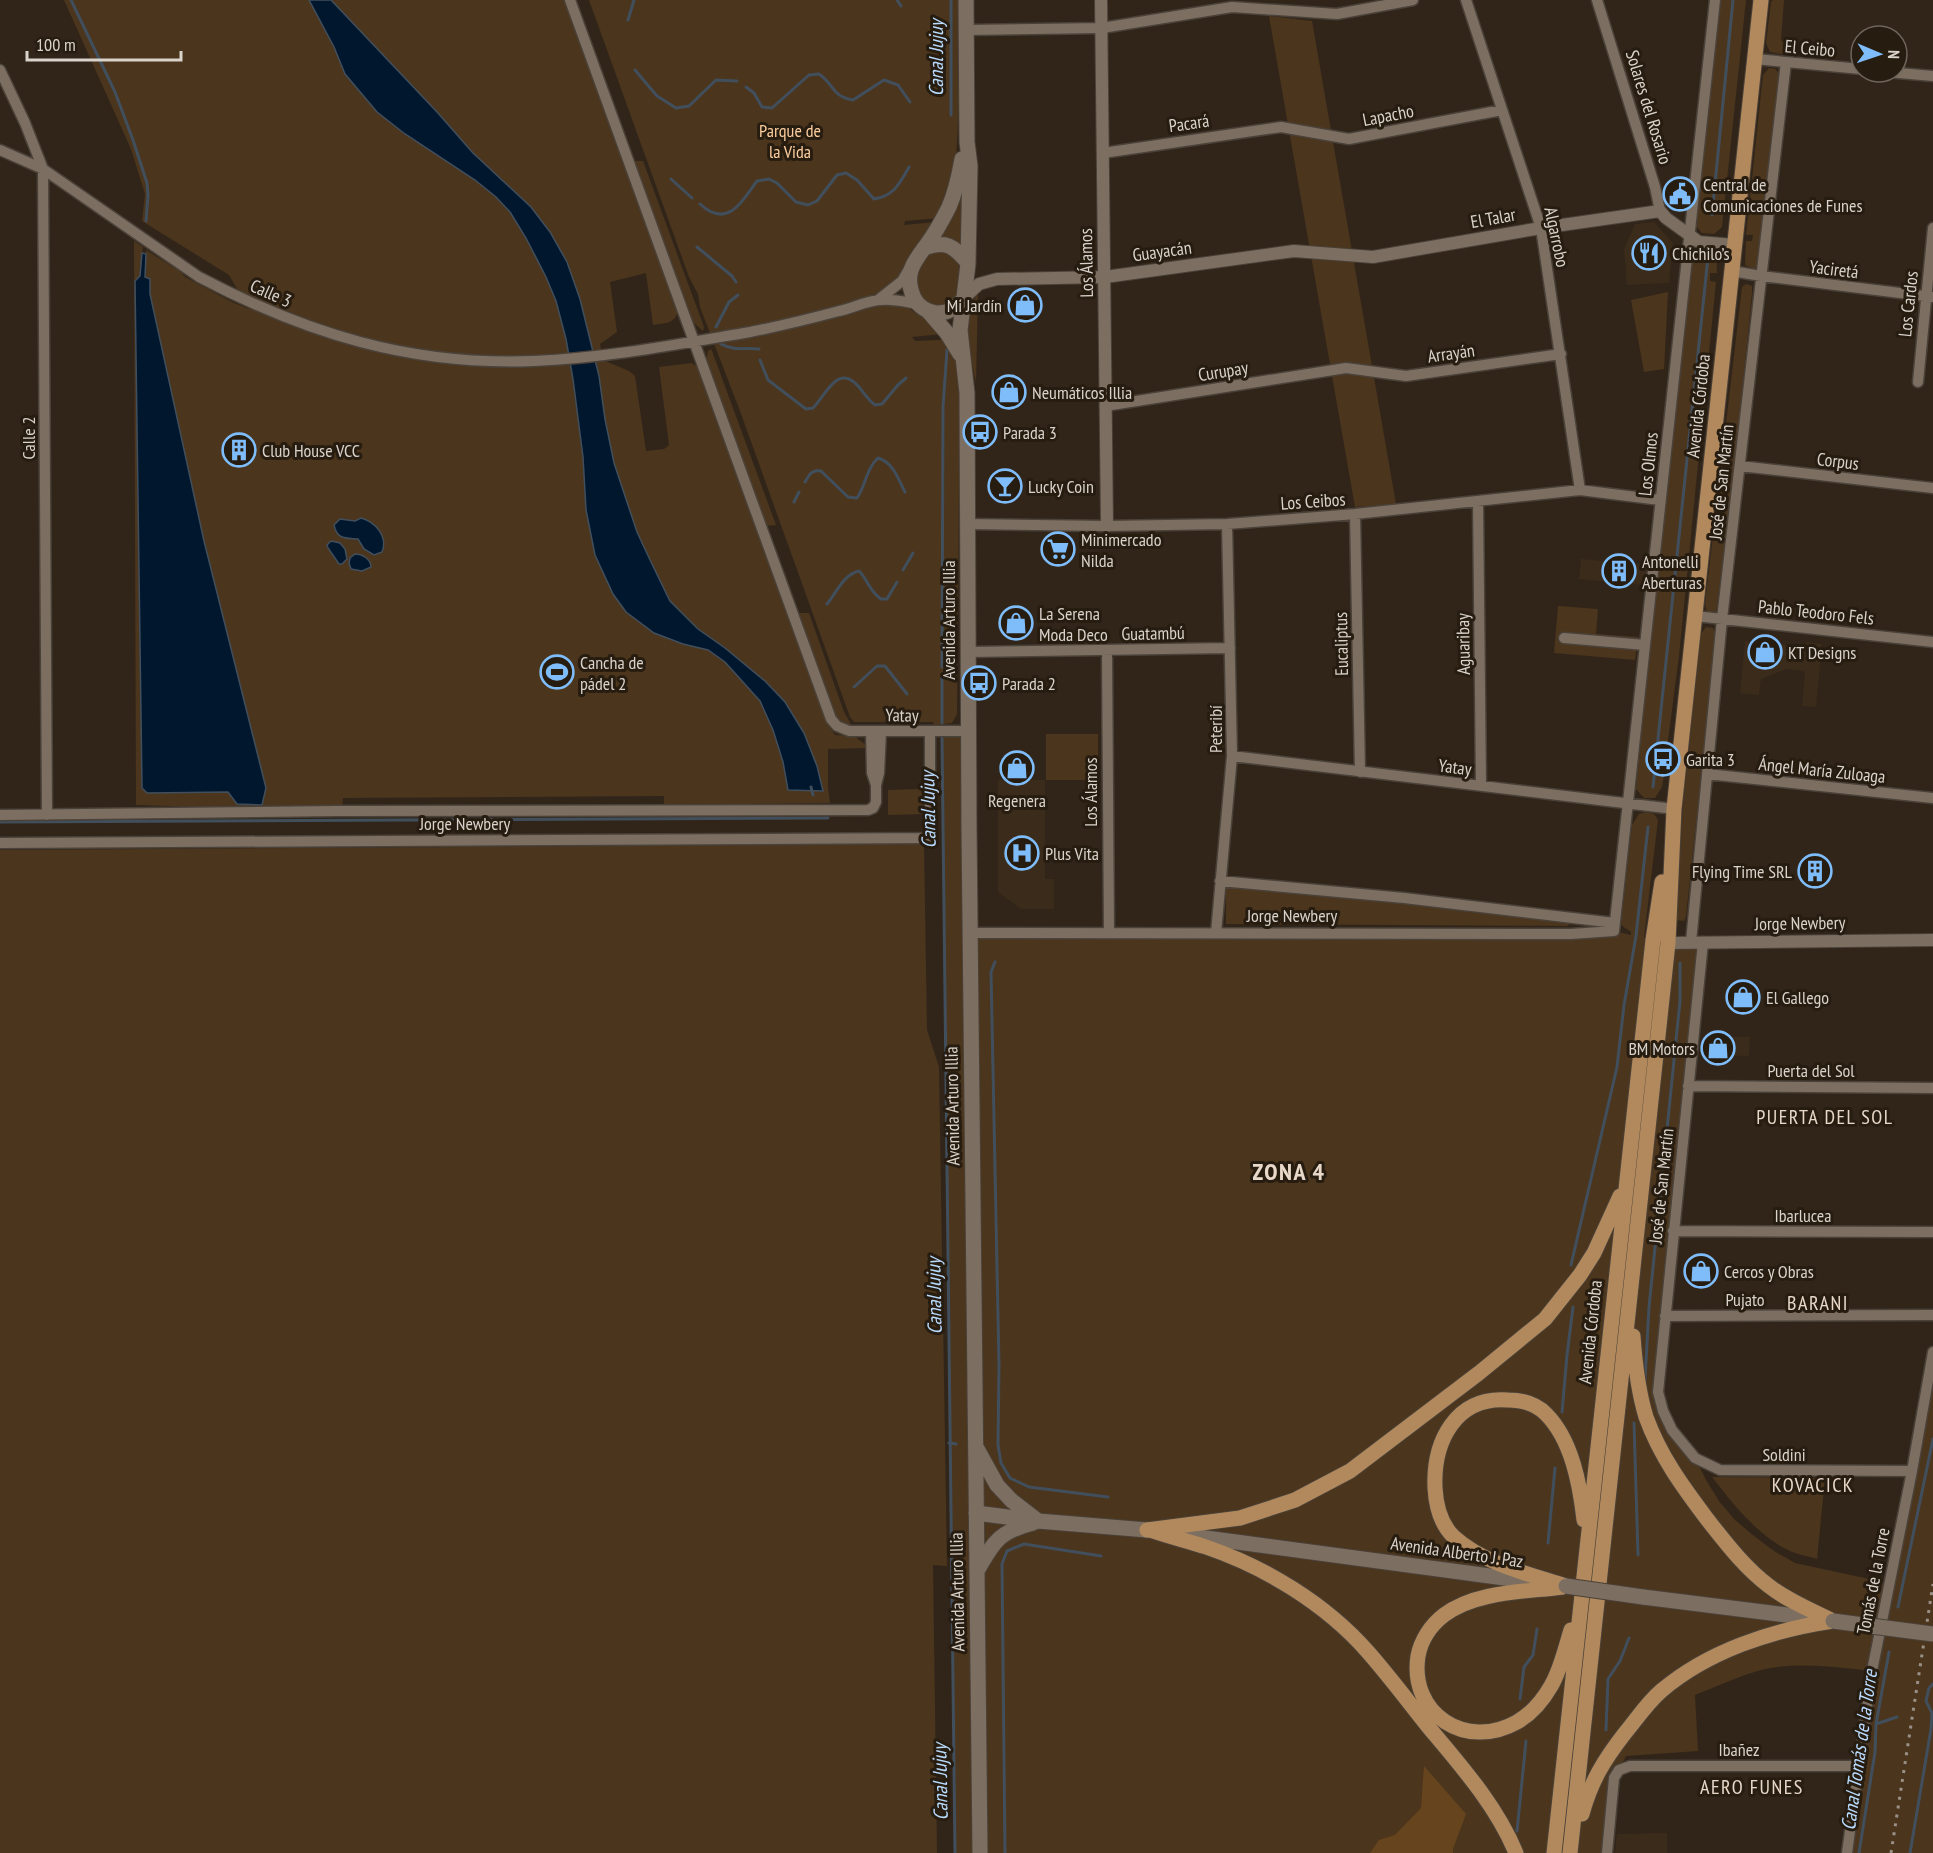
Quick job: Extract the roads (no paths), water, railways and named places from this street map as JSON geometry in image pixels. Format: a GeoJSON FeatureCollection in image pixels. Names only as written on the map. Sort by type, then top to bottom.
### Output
{"type":"FeatureCollection","features":[{"type":"Feature","properties":{"kind":"main road"},"geometry":{"type":"LineString","coordinates":[[966,0],[967,142],[970,166],[968,263],[964,299],[951,311],[936,313],[923,308],[911,289],[913,263],[944,216],[954,196],[967,142]]}},
{"type":"Feature","properties":{"kind":"main road","name":"Avenida Córdoba"},"geometry":{"type":"LineString","coordinates":[[1554,1853],[1653,940],[1673,813],[1761,0]]}},
{"type":"Feature","properties":{"kind":"main road"},"geometry":{"type":"LineString","coordinates":[[924,248],[948,244],[955,248],[968,263]]}},
{"type":"Feature","properties":{"kind":"main road","name":"Avenida Arturo Illia"},"geometry":{"type":"LineString","coordinates":[[964,299],[960,330],[967,393],[968,731],[980,1853]]}},
{"type":"Feature","properties":{"kind":"main road","name":"Avenida Arturo Illia"},"geometry":{"type":"LineString","coordinates":[[923,308],[947,333],[963,360]]}},
{"type":"Feature","properties":{"kind":"main road","name":"Avenida Córdoba"},"geometry":{"type":"LineString","coordinates":[[1570,1853],[1668,943],[1673,813]]}},
{"type":"Feature","properties":{"kind":"main road"},"geometry":{"type":"LineString","coordinates":[[1147,1530],[1240,1518],[1266,1510],[1295,1500],[1325,1485],[1378,1452],[1545,1319],[1580,1275],[1594,1253],[1627,1183]]}},
{"type":"Feature","properties":{"kind":"main road"},"geometry":{"type":"LineString","coordinates":[[1630,1304],[1636,1375],[1646,1417],[1663,1457],[1734,1554],[1768,1586],[1792,1602],[1833,1621]]}},
{"type":"Feature","properties":{"kind":"main road"},"geometry":{"type":"LineString","coordinates":[[1566,1586],[1492,1560],[1468,1548],[1453,1536],[1441,1520],[1436,1502],[1437,1458],[1442,1439],[1451,1423],[1463,1412],[1494,1399],[1527,1402],[1545,1414],[1560,1432],[1570,1456],[1582,1507],[1586,1546]]}},
{"type":"Feature","properties":{"kind":"main road"},"geometry":{"type":"LineString","coordinates":[[975,1446],[997,1485],[1011,1500],[1038,1521]]}},
{"type":"Feature","properties":{"kind":"main road","name":"Avenida Alberto J. Paz"},"geometry":{"type":"LineString","coordinates":[[976,1513],[1038,1521],[1147,1530],[1643,1598],[1933,1634]]}},
{"type":"Feature","properties":{"kind":"main road"},"geometry":{"type":"LineString","coordinates":[[976,1572],[996,1541],[1004,1533],[1038,1521]]}},
{"type":"Feature","properties":{"kind":"main road"},"geometry":{"type":"LineString","coordinates":[[1147,1530],[1206,1547],[1249,1565],[1284,1584],[1329,1614],[1367,1651],[1463,1768],[1498,1817],[1516,1853]]}},
{"type":"Feature","properties":{"kind":"main road"},"geometry":{"type":"LineString","coordinates":[[1566,1586],[1478,1599],[1458,1606],[1444,1614],[1432,1625],[1419,1652],[1417,1680],[1428,1706],[1436,1715],[1458,1728],[1473,1732],[1487,1732],[1517,1722],[1533,1710],[1551,1686],[1560,1666],[1581,1601]]}},
{"type":"Feature","properties":{"kind":"main road"},"geometry":{"type":"LineString","coordinates":[[1570,1853],[1588,1791],[1609,1754],[1660,1692],[1728,1650],[1774,1632],[1833,1621]]}},
{"type":"Feature","properties":{"kind":"street"},"geometry":{"type":"LineString","coordinates":[[570,0],[695,340],[786,324],[878,300],[894,300],[923,308]]}},
{"type":"Feature","properties":{"kind":"street","name":"Los Álamos"},"geometry":{"type":"LineString","coordinates":[[1101,0],[1107,526]]}},
{"type":"Feature","properties":{"kind":"street"},"geometry":{"type":"LineString","coordinates":[[966,30],[1102,28],[1232,7],[1337,14],[1413,0]]}},
{"type":"Feature","properties":{"kind":"street","name":"Algarrobo"},"geometry":{"type":"LineString","coordinates":[[1466,0],[1541,228],[1580,490]]}},
{"type":"Feature","properties":{"kind":"street","name":"Solares del Rosario"},"geometry":{"type":"LineString","coordinates":[[1597,0],[1655,187],[1660,211]]}},
{"type":"Feature","properties":{"kind":"street","name":"Los Olmos"},"geometry":{"type":"LineString","coordinates":[[1615,927],[1715,0]]}},
{"type":"Feature","properties":{"kind":"street","name":"El Ceibo"},"geometry":{"type":"LineString","coordinates":[[1755,59],[1849,68]]}},
{"type":"Feature","properties":{"kind":"street","name":"José de San Martín"},"geometry":{"type":"LineString","coordinates":[[1672,1430],[1663,1411],[1658,1392],[1688,1086],[1707,774],[1722,619],[1786,62]]}},
{"type":"Feature","properties":{"kind":"street","name":"Calle 2"},"geometry":{"type":"LineString","coordinates":[[0,70],[25,123],[43,169],[47,815]]}},
{"type":"Feature","properties":{"kind":"street"},"geometry":{"type":"LineString","coordinates":[[1909,74],[1933,76]]}},
{"type":"Feature","properties":{"kind":"street","name":"Lapacho"},"geometry":{"type":"LineString","coordinates":[[1281,127],[1349,139],[1502,110]]}},
{"type":"Feature","properties":{"kind":"street","name":"Pacará"},"geometry":{"type":"LineString","coordinates":[[1103,153],[1281,127]]}},
{"type":"Feature","properties":{"kind":"street","name":"Calle 3"},"geometry":{"type":"LineString","coordinates":[[0,150],[43,169],[200,277],[275,314],[324,333],[372,346],[454,359],[498,361],[566,359],[649,349],[695,340]]}},
{"type":"Feature","properties":{"kind":"street"},"geometry":{"type":"LineString","coordinates":[[1660,211],[1699,242],[1735,245]]}},
{"type":"Feature","properties":{"kind":"street","name":"El Talar"},"geometry":{"type":"LineString","coordinates":[[1332,254],[1373,257],[1541,228],[1660,211]]}},
{"type":"Feature","properties":{"kind":"street","name":"Los Cardos"},"geometry":{"type":"LineString","coordinates":[[1918,382],[1929,297],[1933,228]]}},
{"type":"Feature","properties":{"kind":"street","name":"Guayacán"},"geometry":{"type":"LineString","coordinates":[[964,299],[979,284],[997,279],[1105,277],[1294,251],[1332,254]]}},
{"type":"Feature","properties":{"kind":"street"},"geometry":{"type":"LineString","coordinates":[[878,300],[902,281],[913,263]]}},
{"type":"Feature","properties":{"kind":"street","name":"Guayacán"},"geometry":{"type":"LineString","coordinates":[[968,263],[980,274],[997,279]]}},
{"type":"Feature","properties":{"kind":"street","name":"Yaciretá"},"geometry":{"type":"LineString","coordinates":[[1732,271],[1929,297]]}},
{"type":"Feature","properties":{"kind":"street","name":"Yatay"},"geometry":{"type":"LineString","coordinates":[[695,340],[831,719],[837,726],[849,731],[968,731]]}},
{"type":"Feature","properties":{"kind":"street","name":"Arrayán"},"geometry":{"type":"LineString","coordinates":[[1346,368],[1406,376],[1561,354]]}},
{"type":"Feature","properties":{"kind":"street","name":"Curupay"},"geometry":{"type":"LineString","coordinates":[[1106,406],[1346,368]]}},
{"type":"Feature","properties":{"kind":"street","name":"Corpus"},"geometry":{"type":"LineString","coordinates":[[1740,466],[1933,488]]}},
{"type":"Feature","properties":{"kind":"street","name":"Los Ceibos"},"geometry":{"type":"LineString","coordinates":[[967,524],[1107,526],[1227,524],[1355,514],[1580,490],[1660,500]]}},
{"type":"Feature","properties":{"kind":"street","name":"Aguaribay"},"geometry":{"type":"LineString","coordinates":[[1478,501],[1481,786]]}},
{"type":"Feature","properties":{"kind":"street","name":"Eucaliptus"},"geometry":{"type":"LineString","coordinates":[[1355,514],[1360,772]]}},
{"type":"Feature","properties":{"kind":"street","name":"Peteribí"},"geometry":{"type":"LineString","coordinates":[[1216,933],[1232,756],[1227,524]]}},
{"type":"Feature","properties":{"kind":"street","name":"Pablo Teodoro Fels"},"geometry":{"type":"LineString","coordinates":[[1695,616],[1933,642]]}},
{"type":"Feature","properties":{"kind":"street"},"geometry":{"type":"LineString","coordinates":[[1564,638],[1645,645]]}},
{"type":"Feature","properties":{"kind":"street","name":"Guatambú"},"geometry":{"type":"LineString","coordinates":[[968,652],[1230,648]]}},
{"type":"Feature","properties":{"kind":"street","name":"Los Álamos"},"geometry":{"type":"LineString","coordinates":[[1107,650],[1108,933]]}},
{"type":"Feature","properties":{"kind":"street"},"geometry":{"type":"LineString","coordinates":[[0,815],[338,811],[868,810],[873,808],[876,802],[879,773],[876,731]]}},
{"type":"Feature","properties":{"kind":"street","name":"Jorge Newbery"},"geometry":{"type":"LineString","coordinates":[[0,843],[930,838],[930,732]]}},
{"type":"Feature","properties":{"kind":"street","name":"Yatay"},"geometry":{"type":"LineString","coordinates":[[1232,756],[1628,803],[1673,813]]}},
{"type":"Feature","properties":{"kind":"street","name":"Ángel María Zuloaga"},"geometry":{"type":"LineString","coordinates":[[1707,774],[1933,798]]}},
{"type":"Feature","properties":{"kind":"street","name":"Jorge Newbery"},"geometry":{"type":"LineString","coordinates":[[1220,881],[1554,915],[1615,927]]}},
{"type":"Feature","properties":{"kind":"street","name":"Jorge Newbery"},"geometry":{"type":"LineString","coordinates":[[970,933],[1571,934],[1615,927]]}},
{"type":"Feature","properties":{"kind":"street","name":"Jorge Newbery"},"geometry":{"type":"LineString","coordinates":[[1668,943],[1933,940]]}},
{"type":"Feature","properties":{"kind":"street","name":"Puerta del Sol"},"geometry":{"type":"LineString","coordinates":[[1688,1086],[1933,1088]]}},
{"type":"Feature","properties":{"kind":"street","name":"Ibarlucea"},"geometry":{"type":"LineString","coordinates":[[1673,1231],[1933,1232]]}},
{"type":"Feature","properties":{"kind":"street","name":"Pujato"},"geometry":{"type":"LineString","coordinates":[[1665,1316],[1933,1315]]}},
{"type":"Feature","properties":{"kind":"street","name":"Tomás de la Torre"},"geometry":{"type":"LineString","coordinates":[[1847,1853],[1872,1671],[1933,1352]]}},
{"type":"Feature","properties":{"kind":"street","name":"Soldini"},"geometry":{"type":"LineString","coordinates":[[1672,1430],[1695,1458],[1720,1470],[1912,1471]]}},
{"type":"Feature","properties":{"kind":"street","name":"Ibañez"},"geometry":{"type":"LineString","coordinates":[[1607,1853],[1614,1778],[1619,1770],[1630,1766],[1859,1766]]}},
{"type":"Feature","properties":{"kind":"water"},"geometry":{"type":"Polygon","coordinates":[[[309,0],[331,0],[473,153],[531,207],[550,232],[567,262],[580,299],[599,376],[614,463],[637,532],[670,601],[698,629],[765,681],[785,702],[804,733],[817,766],[823,791],[788,790],[783,762],[773,730],[760,701],[725,662],[708,650],[654,633],[626,612],[613,594],[595,555],[586,510],[583,457],[566,339],[556,301],[546,277],[510,212],[496,197],[377,112],[345,74],[334,47],[309,0]]]}},
{"type":"Feature","properties":{"kind":"water"},"geometry":{"type":"Polygon","coordinates":[[[142,253],[146,254],[145,277],[150,279],[150,294],[204,541],[266,788],[262,805],[237,804],[228,792],[147,793],[142,788],[135,281],[140,276],[142,253]]]}},
{"type":"Feature","properties":{"kind":"water"},"geometry":{"type":"Polygon","coordinates":[[[361,518],[371,523],[382,536],[382,552],[374,555],[364,549],[358,539],[340,536],[334,525],[340,519],[355,521],[361,518]]]}},
{"type":"Feature","properties":{"kind":"water"},"geometry":{"type":"Polygon","coordinates":[[[331,541],[340,543],[345,549],[347,559],[342,564],[339,564],[328,548],[327,545],[331,541]]]}},
{"type":"Feature","properties":{"kind":"water"},"geometry":{"type":"Polygon","coordinates":[[[355,554],[366,558],[371,567],[362,571],[351,569],[350,558],[355,554]]]}},
{"type":"Feature","properties":{"kind":"waterway"},"geometry":{"type":"LineString","coordinates":[[71,0],[115,92],[133,140],[147,183],[146,221]]}},
{"type":"Feature","properties":{"kind":"waterway"},"geometry":{"type":"LineString","coordinates":[[628,20],[634,0]]}},
{"type":"Feature","properties":{"kind":"waterway"},"geometry":{"type":"LineString","coordinates":[[897,0],[901,6]]}},
{"type":"Feature","properties":{"kind":"waterway","name":"Canal Jujuy"},"geometry":{"type":"LineString","coordinates":[[951,0],[951,115]]}},
{"type":"Feature","properties":{"kind":"waterway"},"geometry":{"type":"LineString","coordinates":[[1712,215],[1733,0]]}},
{"type":"Feature","properties":{"kind":"waterway"},"geometry":{"type":"LineString","coordinates":[[635,70],[657,96],[676,108],[689,106],[716,80],[737,81]]}},
{"type":"Feature","properties":{"kind":"waterway"},"geometry":{"type":"LineString","coordinates":[[746,87],[754,93],[762,107],[772,108],[809,75],[819,74],[837,93],[846,98],[853,100],[884,80],[898,85],[910,102]]}},
{"type":"Feature","properties":{"kind":"waterway"},"geometry":{"type":"LineString","coordinates":[[700,204],[710,211],[726,214],[739,205],[757,181],[769,179],[777,183],[796,202],[808,205],[817,201],[837,175],[846,173],[857,180],[874,199],[891,192],[909,167]]}},
{"type":"Feature","properties":{"kind":"waterway"},"geometry":{"type":"LineString","coordinates":[[671,179],[692,198]]}},
{"type":"Feature","properties":{"kind":"waterway"},"geometry":{"type":"LineString","coordinates":[[697,247],[736,282]]}},
{"type":"Feature","properties":{"kind":"waterway"},"geometry":{"type":"LineString","coordinates":[[1653,787],[1708,257]]}},
{"type":"Feature","properties":{"kind":"waterway"},"geometry":{"type":"LineString","coordinates":[[716,327],[729,302],[738,295]]}},
{"type":"Feature","properties":{"kind":"waterway"},"geometry":{"type":"LineString","coordinates":[[721,344],[736,349],[759,349]]}},
{"type":"Feature","properties":{"kind":"waterway","name":"Canal Jujuy"},"geometry":{"type":"LineString","coordinates":[[942,667],[943,407],[947,350]]}},
{"type":"Feature","properties":{"kind":"waterway"},"geometry":{"type":"LineString","coordinates":[[760,360],[768,380],[806,409],[813,408],[839,379],[852,380],[875,405],[882,404],[906,378]]}},
{"type":"Feature","properties":{"kind":"waterway"},"geometry":{"type":"LineString","coordinates":[[805,482],[813,472],[821,471],[848,497],[857,498],[871,467],[878,458],[892,468],[905,492]]}},
{"type":"Feature","properties":{"kind":"waterway"},"geometry":{"type":"LineString","coordinates":[[794,502],[799,492]]}},
{"type":"Feature","properties":{"kind":"waterway"},"geometry":{"type":"LineString","coordinates":[[903,570],[913,553]]}},
{"type":"Feature","properties":{"kind":"waterway"},"geometry":{"type":"LineString","coordinates":[[827,604],[845,580],[859,571],[881,599],[887,599],[897,582]]}},
{"type":"Feature","properties":{"kind":"waterway"},"geometry":{"type":"LineString","coordinates":[[854,687],[877,666],[885,666],[907,694]]}},
{"type":"Feature","properties":{"kind":"waterway","name":"Canal Jujuy"},"geometry":{"type":"LineString","coordinates":[[942,678],[942,723]]}},
{"type":"Feature","properties":{"kind":"waterway","name":"Canal Jujuy"},"geometry":{"type":"LineString","coordinates":[[942,738],[955,1853]]}},
{"type":"Feature","properties":{"kind":"waterway"},"geometry":{"type":"LineString","coordinates":[[811,787],[813,795]]}},
{"type":"Feature","properties":{"kind":"waterway"},"geometry":{"type":"LineString","coordinates":[[0,822],[828,818]]}},
{"type":"Feature","properties":{"kind":"waterway"},"geometry":{"type":"LineString","coordinates":[[1571,1265],[1617,1067],[1624,1005],[1636,936],[1648,827]]}},
{"type":"Feature","properties":{"kind":"waterway"},"geometry":{"type":"LineString","coordinates":[[995,962],[991,972],[999,1365],[998,1445],[1001,1463],[1010,1478],[1029,1487],[1108,1497]]}},
{"type":"Feature","properties":{"kind":"waterway"},"geometry":{"type":"LineString","coordinates":[[1645,1380],[1649,1307],[1680,1001],[1680,963]]}},
{"type":"Feature","properties":{"kind":"waterway"},"geometry":{"type":"LineString","coordinates":[[1562,1412],[1573,1307]]}},
{"type":"Feature","properties":{"kind":"waterway"},"geometry":{"type":"LineString","coordinates":[[1634,1423],[1638,1555]]}},
{"type":"Feature","properties":{"kind":"waterway","name":"Canal Tomás de la Torre"},"geometry":{"type":"LineString","coordinates":[[1898,1607],[1933,1439]]}},
{"type":"Feature","properties":{"kind":"waterway","name":"Canal Jujuy"},"geometry":{"type":"LineString","coordinates":[[949,1443],[956,1444]]}},
{"type":"Feature","properties":{"kind":"waterway"},"geometry":{"type":"LineString","coordinates":[[1548,1543],[1555,1468]]}},
{"type":"Feature","properties":{"kind":"waterway"},"geometry":{"type":"LineString","coordinates":[[1005,1853],[1002,1564],[1007,1551],[1024,1544],[1101,1556]]}},
{"type":"Feature","properties":{"kind":"waterway"},"geometry":{"type":"LineString","coordinates":[[1520,1699],[1524,1667],[1533,1655],[1537,1629]]}},
{"type":"Feature","properties":{"kind":"waterway"},"geometry":{"type":"LineString","coordinates":[[1606,1730],[1608,1679],[1620,1661],[1629,1638]]}},
{"type":"Feature","properties":{"kind":"waterway","name":"Canal Tomás de la Torre"},"geometry":{"type":"LineString","coordinates":[[1859,1853],[1875,1752],[1876,1724],[1889,1652]]}},
{"type":"Feature","properties":{"kind":"waterway"},"geometry":{"type":"LineString","coordinates":[[1910,1853],[1931,1729],[1932,1713],[1926,1701],[1929,1688],[1933,1684]]}},
{"type":"Feature","properties":{"kind":"waterway"},"geometry":{"type":"LineString","coordinates":[[1876,1724],[1897,1717]]}},
{"type":"Feature","properties":{"kind":"waterway"},"geometry":{"type":"LineString","coordinates":[[1517,1831],[1526,1741]]}},
{"type":"Feature","properties":{"kind":"railway"},"geometry":{"type":"LineString","coordinates":[[1891,1853],[1933,1584]]}},
{"type":"Feature","properties":{"kind":"place","name":"Central de Comunicaciones de Funes"},"geometry":{"type":"Point","coordinates":[1680,194]}},
{"type":"Feature","properties":{"kind":"place","name":"Chichilo’s"},"geometry":{"type":"Point","coordinates":[1649,253]}},
{"type":"Feature","properties":{"kind":"place","name":"Mi Jardín"},"geometry":{"type":"Point","coordinates":[1025,305]}},
{"type":"Feature","properties":{"kind":"place","name":"Neumáticos Illia"},"geometry":{"type":"Point","coordinates":[1009,392]}},
{"type":"Feature","properties":{"kind":"place","name":"Parada 3"},"geometry":{"type":"Point","coordinates":[980,432]}},
{"type":"Feature","properties":{"kind":"place","name":"Club House VCC"},"geometry":{"type":"Point","coordinates":[239,450]}},
{"type":"Feature","properties":{"kind":"place","name":"Lucky Coin"},"geometry":{"type":"Point","coordinates":[1005,486]}},
{"type":"Feature","properties":{"kind":"place","name":"Minimercado Nilda"},"geometry":{"type":"Point","coordinates":[1058,549]}},
{"type":"Feature","properties":{"kind":"place","name":"Antonelli Aberturas"},"geometry":{"type":"Point","coordinates":[1619,571]}},
{"type":"Feature","properties":{"kind":"place","name":"La Serena Moda Deco"},"geometry":{"type":"Point","coordinates":[1016,623]}},
{"type":"Feature","properties":{"kind":"place","name":"KT Designs"},"geometry":{"type":"Point","coordinates":[1765,652]}},
{"type":"Feature","properties":{"kind":"place","name":"Cancha de pádel 2"},"geometry":{"type":"Point","coordinates":[557,672]}},
{"type":"Feature","properties":{"kind":"place","name":"Parada 2"},"geometry":{"type":"Point","coordinates":[979,683]}},
{"type":"Feature","properties":{"kind":"place","name":"Garita 3"},"geometry":{"type":"Point","coordinates":[1663,759]}},
{"type":"Feature","properties":{"kind":"place","name":"Regenera"},"geometry":{"type":"Point","coordinates":[1017,768]}},
{"type":"Feature","properties":{"kind":"place","name":"Plus Vita"},"geometry":{"type":"Point","coordinates":[1022,853]}},
{"type":"Feature","properties":{"kind":"place","name":"Flying Time SRL"},"geometry":{"type":"Point","coordinates":[1815,871]}},
{"type":"Feature","properties":{"kind":"place","name":"El Gallego"},"geometry":{"type":"Point","coordinates":[1743,997]}},
{"type":"Feature","properties":{"kind":"place","name":"BM Motors"},"geometry":{"type":"Point","coordinates":[1718,1048]}},
{"type":"Feature","properties":{"kind":"place","name":"Cercos y Obras"},"geometry":{"type":"Point","coordinates":[1701,1271]}},
{"type":"Feature","properties":{"kind":"district","name":"PUERTA DEL SOL"},"geometry":{"type":"Point","coordinates":[1825,1117]}},
{"type":"Feature","properties":{"kind":"district","name":"ZONA 4"},"geometry":{"type":"Point","coordinates":[1289,1171]}},
{"type":"Feature","properties":{"kind":"district","name":"BARANI"},"geometry":{"type":"Point","coordinates":[1818,1303]}},
{"type":"Feature","properties":{"kind":"district","name":"KOVACICK"},"geometry":{"type":"Point","coordinates":[1813,1485]}},
{"type":"Feature","properties":{"kind":"district","name":"AERO FUNES"},"geometry":{"type":"Point","coordinates":[1752,1787]}},
{"type":"Feature","properties":{"kind":"park label","name":"Parque de la Vida"},"geometry":{"type":"Point","coordinates":[790,140]}}]}
